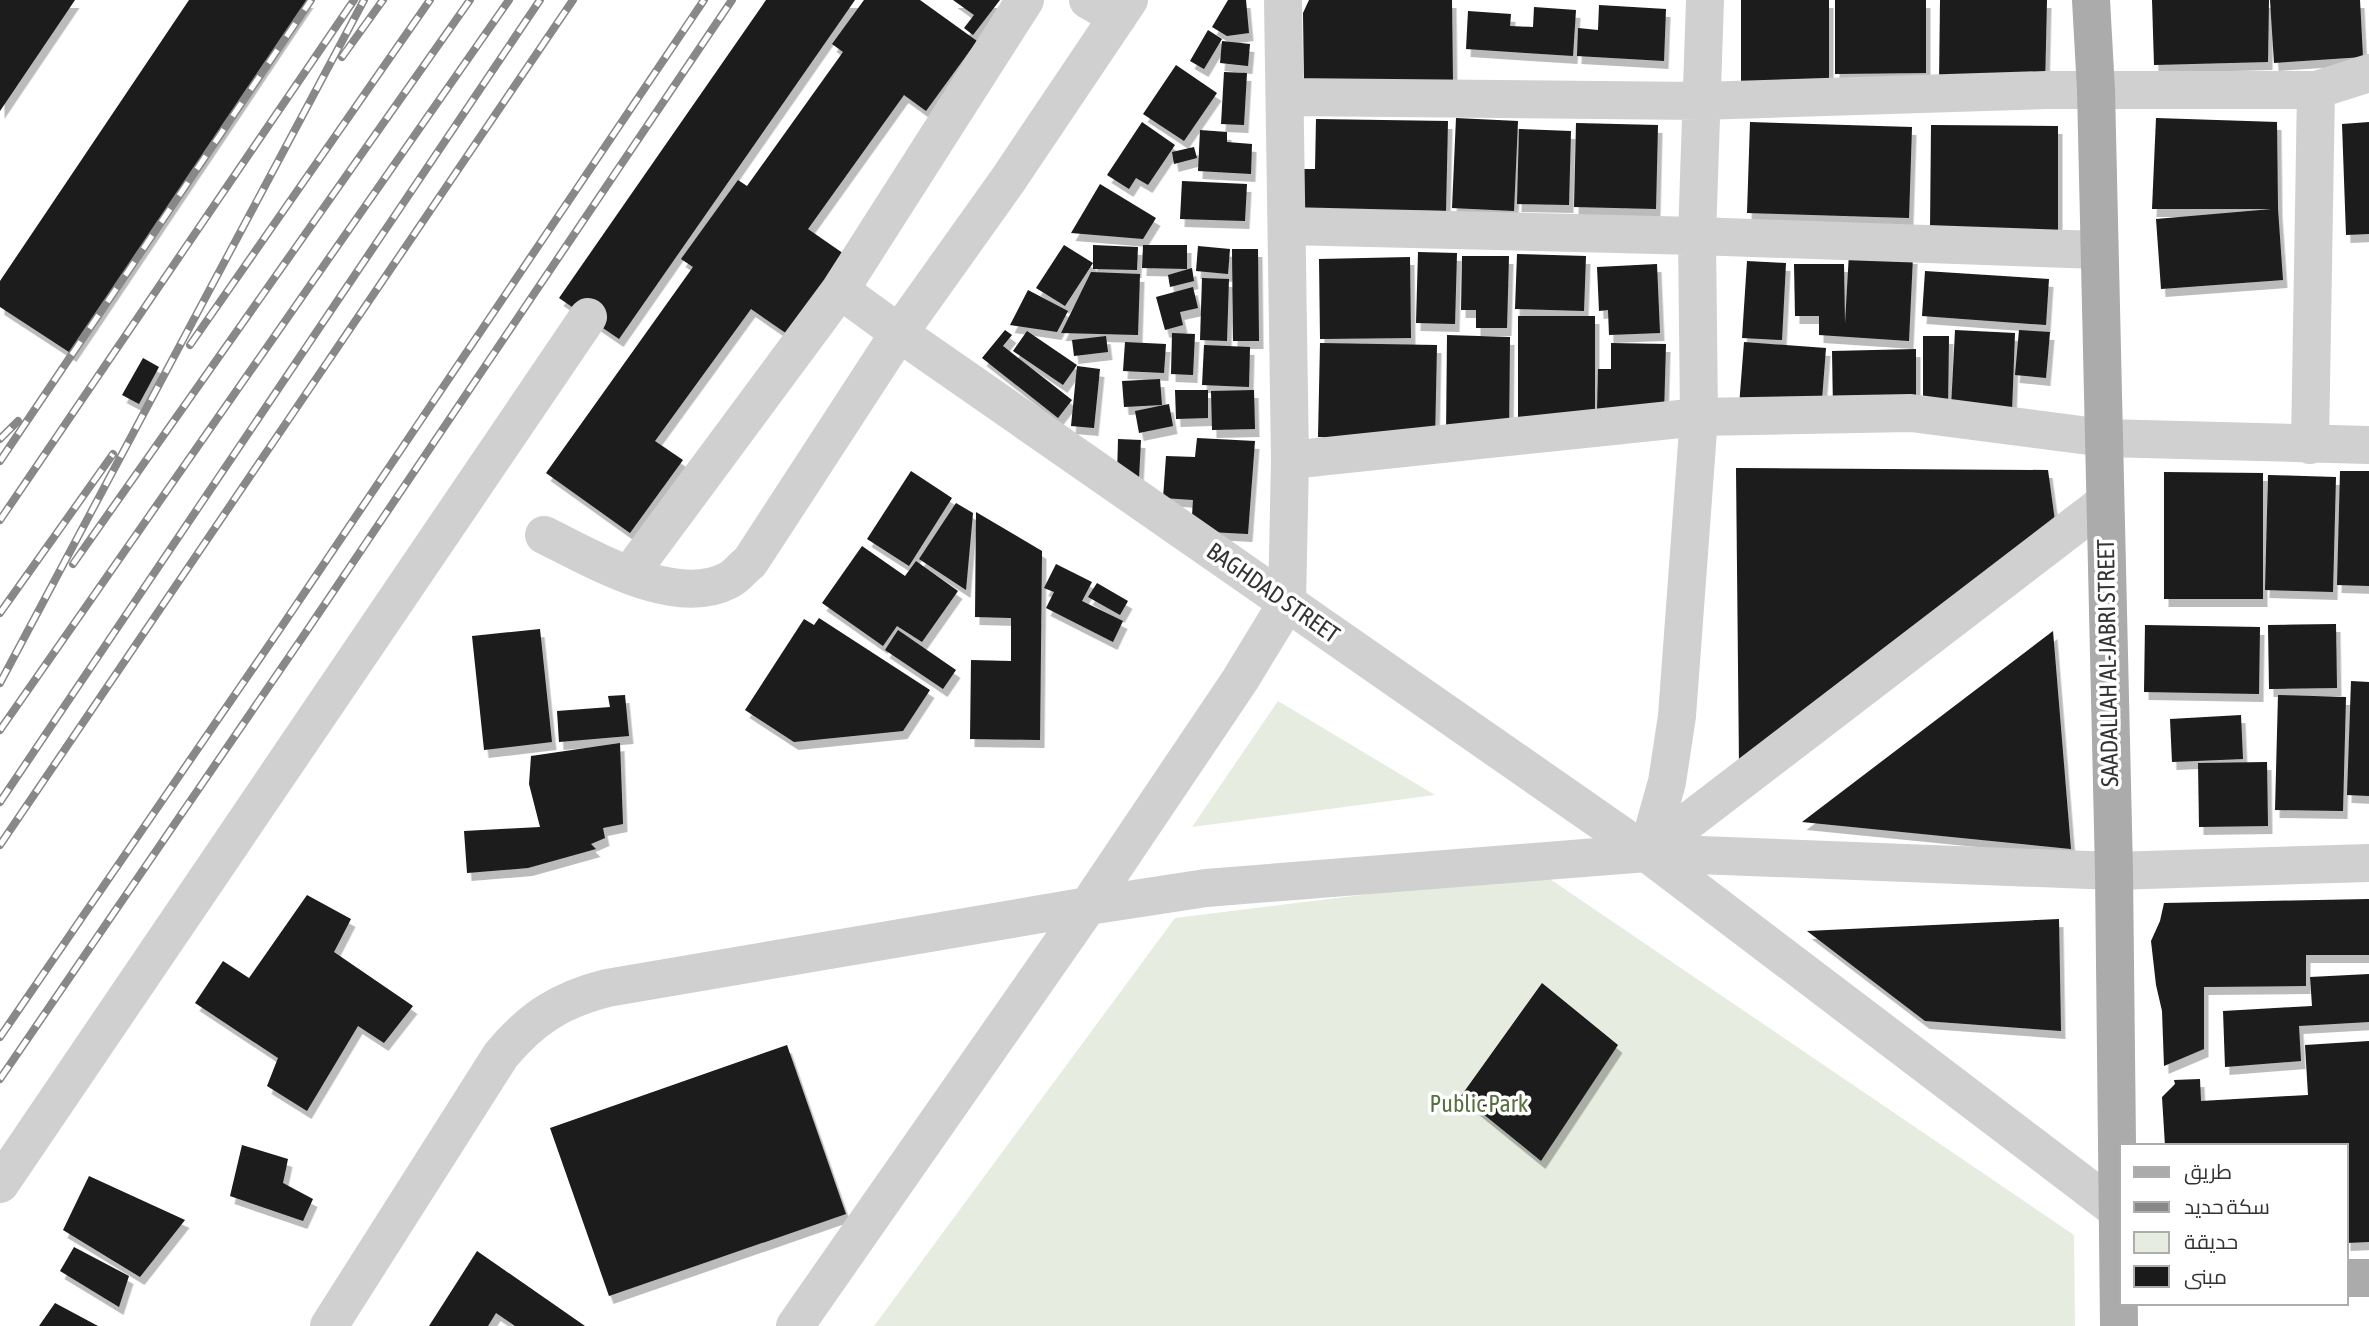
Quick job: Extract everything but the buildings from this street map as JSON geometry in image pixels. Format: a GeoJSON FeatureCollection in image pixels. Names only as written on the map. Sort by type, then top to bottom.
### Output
{"type":"FeatureCollection","features":[{"type":"Feature","properties":{"kind":"main road","name":"SAADALLAH AL-JABRI STREET"},"geometry":{"type":"LineString","coordinates":[[2091,0],[2096,90],[2104,438],[2119,1326]]}},
{"type":"Feature","properties":{"kind":"main road"},"geometry":{"type":"LineString","coordinates":[[2348,1278],[2369,1278]]}},
{"type":"Feature","properties":{"kind":"street"},"geometry":{"type":"LineString","coordinates":[[629,575],[840,290],[1025,0]]}},
{"type":"Feature","properties":{"kind":"street"},"geometry":{"type":"LineString","coordinates":[[795,1326],[1088,906],[1240,680],[1287,603],[1290,460],[1283,0]]}},
{"type":"Feature","properties":{"kind":"street"},"geometry":{"type":"LineString","coordinates":[[1647,853],[1667,782],[1677,716],[1699,418],[1697,236],[1704,0]]}},
{"type":"Feature","properties":{"kind":"street"},"geometry":{"type":"LineString","coordinates":[[544,536],[629,575],[671,588],[703,589],[730,579],[750,562],[899,333],[1008,180],[1111,6]]}},
{"type":"Feature","properties":{"kind":"street"},"geometry":{"type":"LineString","coordinates":[[1285,97],[1700,101],[2096,90],[2316,90],[2369,73]]}},
{"type":"Feature","properties":{"kind":"street"},"geometry":{"type":"LineString","coordinates":[[2310,445],[2316,90]]}},
{"type":"Feature","properties":{"kind":"street"},"geometry":{"type":"LineString","coordinates":[[1287,226],[1697,236],[2098,250]]}},
{"type":"Feature","properties":{"kind":"street","name":"BAGHDAD STREET"},"geometry":{"type":"LineString","coordinates":[[840,290],[1647,853],[2117,1210]]}},
{"type":"Feature","properties":{"kind":"street"},"geometry":{"type":"LineString","coordinates":[[0,1184],[588,317]]}},
{"type":"Feature","properties":{"kind":"street"},"geometry":{"type":"LineString","coordinates":[[1290,460],[1699,418],[1911,413],[2104,438],[2369,445]]}},
{"type":"Feature","properties":{"kind":"street"},"geometry":{"type":"LineString","coordinates":[[1647,853],[2104,502]]}},
{"type":"Feature","properties":{"kind":"street"},"geometry":{"type":"LineString","coordinates":[[329,1326],[501,1055],[547,1011],[566,1000],[607,988],[1206,888],[1647,853],[2113,870],[2369,863]]}},
{"type":"Feature","properties":{"kind":"green space"},"geometry":{"type":"Polygon","coordinates":[[[1278,701],[1435,795],[1192,827],[1278,701]]]}},
{"type":"Feature","properties":{"kind":"green space","name":"Public Park"},"geometry":{"type":"Polygon","coordinates":[[[1541,873],[2074,1235],[2075,1326],[874,1326],[1175,918],[1541,873]]]}},
{"type":"Feature","properties":{"kind":"railway"},"geometry":{"type":"LineString","coordinates":[[0,461],[311,0]]}},
{"type":"Feature","properties":{"kind":"railway"},"geometry":{"type":"LineString","coordinates":[[0,520],[354,0]]}},
{"type":"Feature","properties":{"kind":"railway"},"geometry":{"type":"LineString","coordinates":[[0,683],[364,0]]}},
{"type":"Feature","properties":{"kind":"railway"},"geometry":{"type":"LineString","coordinates":[[342,57],[383,0]]}},
{"type":"Feature","properties":{"kind":"railway"},"geometry":{"type":"LineString","coordinates":[[190,345],[430,0]]}},
{"type":"Feature","properties":{"kind":"railway"},"geometry":{"type":"LineString","coordinates":[[73,564],[470,0]]}},
{"type":"Feature","properties":{"kind":"railway"},"geometry":{"type":"LineString","coordinates":[[0,730],[509,0]]}},
{"type":"Feature","properties":{"kind":"railway"},"geometry":{"type":"LineString","coordinates":[[0,802],[540,0]]}},
{"type":"Feature","properties":{"kind":"railway"},"geometry":{"type":"LineString","coordinates":[[0,845],[573,0]]}},
{"type":"Feature","properties":{"kind":"railway"},"geometry":{"type":"LineString","coordinates":[[0,1037],[282,626],[704,0]]}},
{"type":"Feature","properties":{"kind":"railway"},"geometry":{"type":"LineString","coordinates":[[0,1079],[304,635],[732,0]]}},
{"type":"Feature","properties":{"kind":"railway"},"geometry":{"type":"LineString","coordinates":[[0,439],[18,421]]}},
{"type":"Feature","properties":{"kind":"railway"},"geometry":{"type":"LineString","coordinates":[[0,613],[113,454]]}}]}
